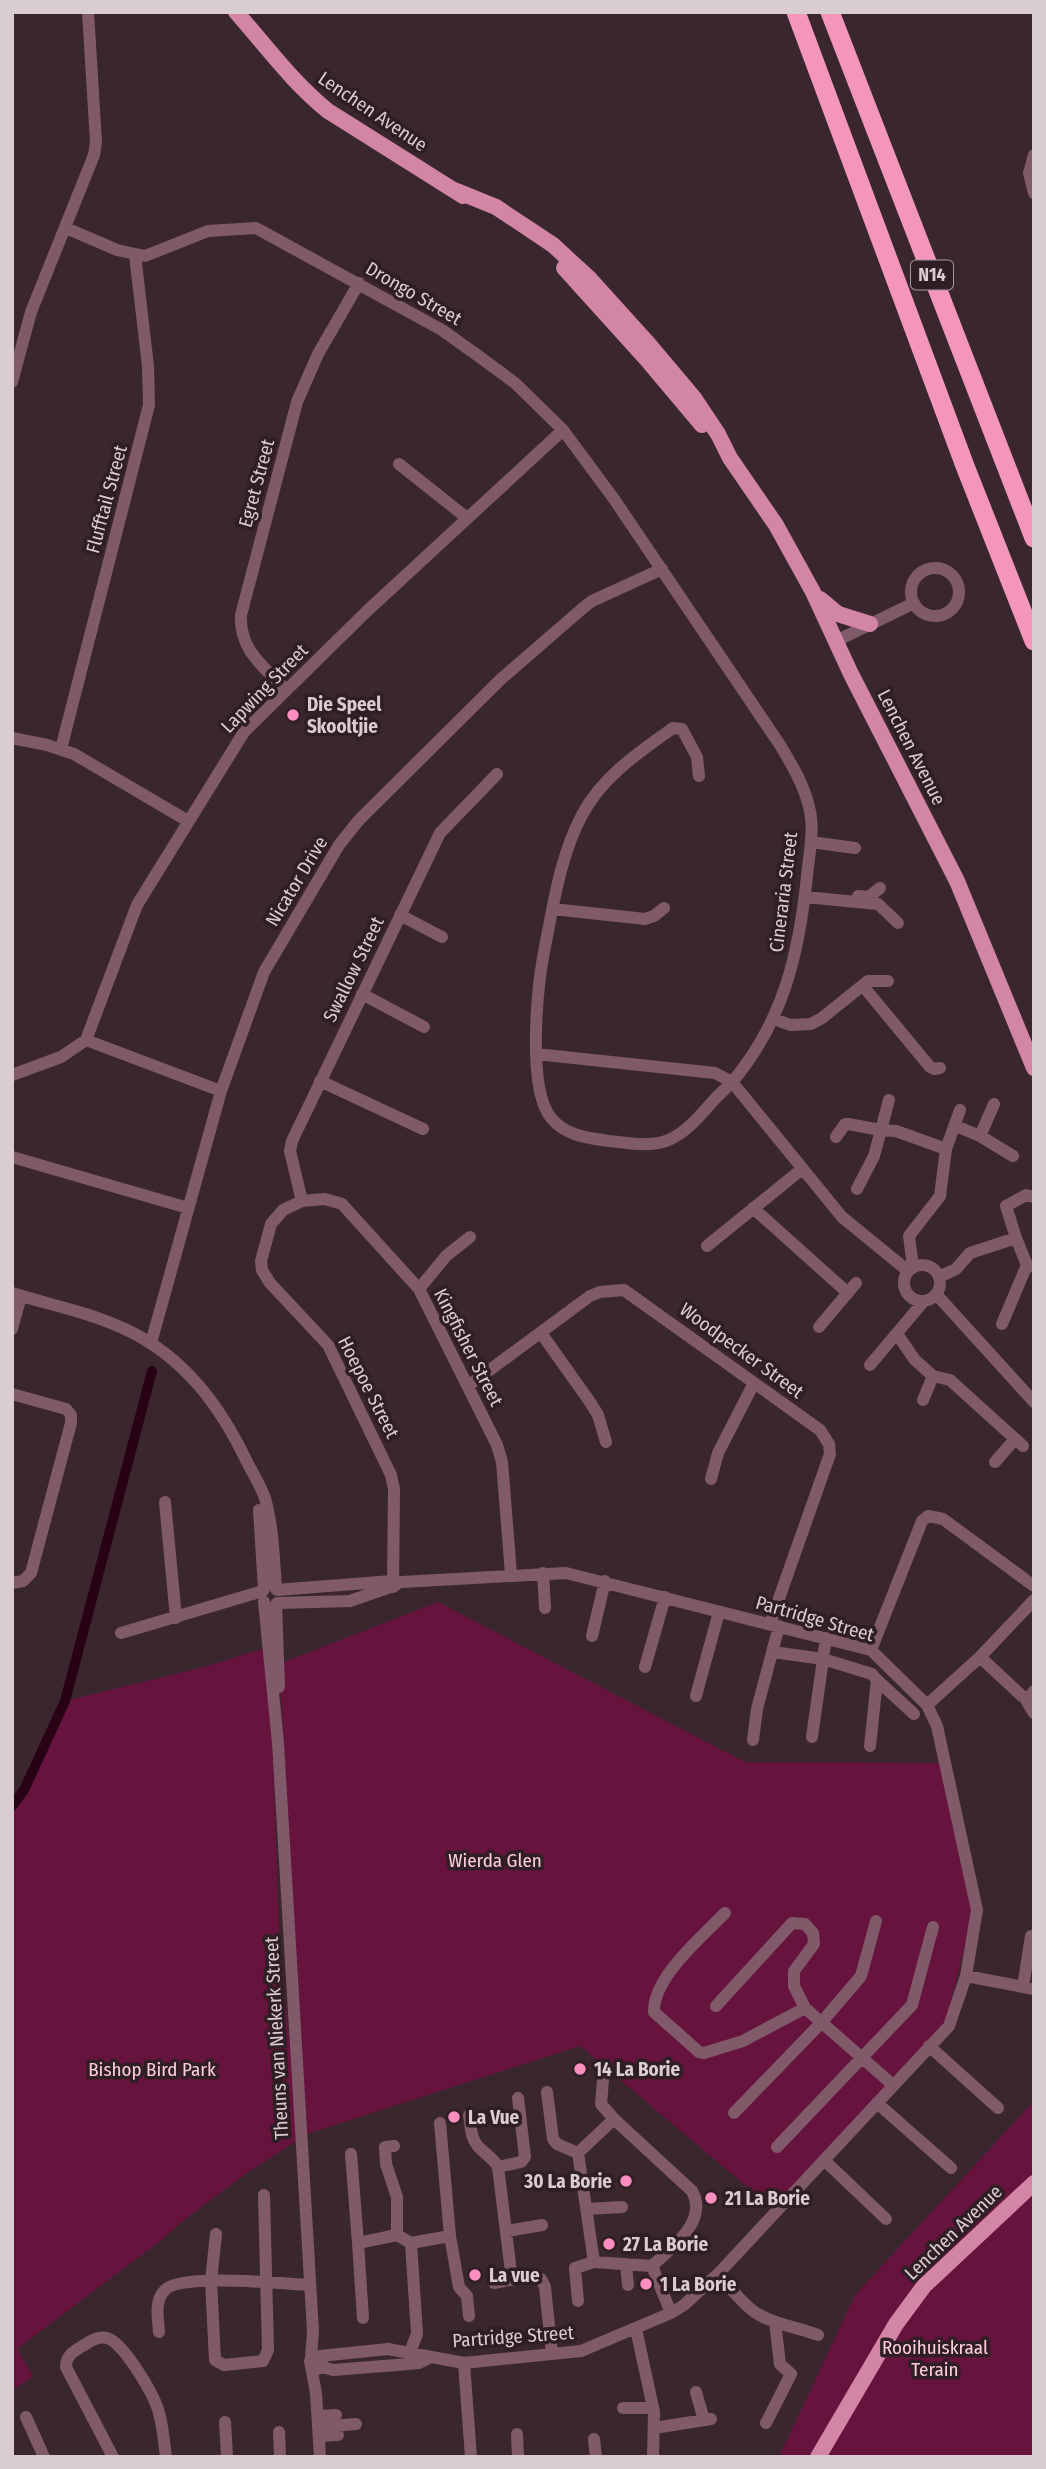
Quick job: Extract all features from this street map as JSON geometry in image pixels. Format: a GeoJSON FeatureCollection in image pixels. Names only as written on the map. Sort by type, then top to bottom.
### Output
{"type":"FeatureCollection","features":[{"type":"Feature","properties":{"kind":"highway","name":"N14"},"geometry":{"type":"LineString","coordinates":[[796,12],[965,466],[1034,641]]}},
{"type":"Feature","properties":{"kind":"highway","name":"N14"},"geometry":{"type":"LineString","coordinates":[[830,12],[1034,538]]}},
{"type":"Feature","properties":{"kind":"main road","name":"Lenchen Avenue"},"geometry":{"type":"LineString","coordinates":[[236,12],[246,19],[265,48],[307,94],[328,111],[454,190],[483,200],[526,225],[553,245],[590,279],[694,398],[730,458],[776,525],[813,592],[957,881],[1034,1068]]}},
{"type":"Feature","properties":{"kind":"main road"},"geometry":{"type":"LineString","coordinates":[[813,592],[838,614],[870,624]]}},
{"type":"Feature","properties":{"kind":"main road","name":"Lenchen Avenue"},"geometry":{"type":"LineString","coordinates":[[818,2457],[895,2324],[924,2286],[1034,2183]]}},
{"type":"Feature","properties":{"kind":"street"},"geometry":{"type":"LineString","coordinates":[[12,382],[32,312],[89,170],[96,142],[88,12]]}},
{"type":"Feature","properties":{"kind":"street"},"geometry":{"type":"LineString","coordinates":[[1034,155],[1029,173],[1034,193]]}},
{"type":"Feature","properties":{"kind":"street","name":"Drongo Street"},"geometry":{"type":"LineString","coordinates":[[135,256],[155,254],[208,231],[249,227],[264,232],[442,330],[524,391],[563,430],[662,569]]}},
{"type":"Feature","properties":{"kind":"street"},"geometry":{"type":"LineString","coordinates":[[66,228],[135,256]]}},
{"type":"Feature","properties":{"kind":"street","name":"Flufftail Street"},"geometry":{"type":"LineString","coordinates":[[61,749],[149,405],[148,366],[135,256]]}},
{"type":"Feature","properties":{"kind":"street","name":"Egret Street"},"geometry":{"type":"LineString","coordinates":[[286,690],[246,646],[241,615],[297,402],[318,355],[359,283]]}},
{"type":"Feature","properties":{"kind":"street","name":"Lapwing Street"},"geometry":{"type":"LineString","coordinates":[[86,1040],[132,915],[237,740],[286,690],[563,430]]}},
{"type":"Feature","properties":{"kind":"street"},"geometry":{"type":"LineString","coordinates":[[399,464],[467,518]]}},
{"type":"Feature","properties":{"kind":"street","name":"Cineraria Street"},"geometry":{"type":"LineString","coordinates":[[662,569],[780,745],[794,769],[810,809],[811,842],[795,959],[774,1019],[756,1049],[732,1082],[684,1131],[658,1144],[573,1135],[552,1120],[545,1108],[536,1054],[539,981],[567,852],[583,812],[608,780],[624,764],[677,727],[682,730],[696,753],[699,776]]}},
{"type":"Feature","properties":{"kind":"street","name":"Nicator Drive"},"geometry":{"type":"LineString","coordinates":[[150,1343],[222,1091],[264,972],[339,845],[359,820],[501,680],[583,608],[592,601],[662,569]]}},
{"type":"Feature","properties":{"kind":"street"},"geometry":{"type":"LineString","coordinates":[[836,641],[914,603]]}},
{"type":"Feature","properties":{"kind":"street"},"geometry":{"type":"LineString","coordinates":[[12,738],[74,754],[188,821]]}},
{"type":"Feature","properties":{"kind":"street","name":"Swallow Street"},"geometry":{"type":"LineString","coordinates":[[302,1201],[290,1146],[440,833],[497,774]]}},
{"type":"Feature","properties":{"kind":"street"},"geometry":{"type":"LineString","coordinates":[[811,842],[855,848]]}},
{"type":"Feature","properties":{"kind":"street"},"geometry":{"type":"LineString","coordinates":[[805,894],[869,897],[880,888]]}},
{"type":"Feature","properties":{"kind":"street"},"geometry":{"type":"LineString","coordinates":[[805,894],[878,904],[898,923]]}},
{"type":"Feature","properties":{"kind":"street"},"geometry":{"type":"LineString","coordinates":[[553,909],[645,919],[664,908]]}},
{"type":"Feature","properties":{"kind":"street"},"geometry":{"type":"LineString","coordinates":[[400,915],[442,937]]}},
{"type":"Feature","properties":{"kind":"street"},"geometry":{"type":"LineString","coordinates":[[774,1019],[790,1025],[811,1024],[871,980],[888,981]]}},
{"type":"Feature","properties":{"kind":"street"},"geometry":{"type":"LineString","coordinates":[[863,986],[930,1067],[940,1068]]}},
{"type":"Feature","properties":{"kind":"street"},"geometry":{"type":"LineString","coordinates":[[362,994],[424,1027]]}},
{"type":"Feature","properties":{"kind":"street"},"geometry":{"type":"LineString","coordinates":[[12,1076],[61,1057],[86,1040],[222,1091]]}},
{"type":"Feature","properties":{"kind":"street"},"geometry":{"type":"LineString","coordinates":[[536,1054],[715,1073],[732,1082],[842,1217],[911,1269]]}},
{"type":"Feature","properties":{"kind":"street"},"geometry":{"type":"LineString","coordinates":[[715,1073],[718,1095]]}},
{"type":"Feature","properties":{"kind":"street"},"geometry":{"type":"LineString","coordinates":[[320,1081],[422,1129]]}},
{"type":"Feature","properties":{"kind":"street"},"geometry":{"type":"LineString","coordinates":[[858,1189],[874,1156],[889,1100]]}},
{"type":"Feature","properties":{"kind":"street"},"geometry":{"type":"LineString","coordinates":[[980,1136],[994,1104]]}},
{"type":"Feature","properties":{"kind":"street"},"geometry":{"type":"LineString","coordinates":[[930,1297],[918,1300],[908,1294],[904,1282],[911,1269],[909,1236],[940,1196],[946,1149],[960,1110]]}},
{"type":"Feature","properties":{"kind":"street"},"geometry":{"type":"LineString","coordinates":[[836,1137],[847,1124],[896,1131],[946,1149]]}},
{"type":"Feature","properties":{"kind":"street"},"geometry":{"type":"LineString","coordinates":[[956,1126],[980,1136],[1013,1156]]}},
{"type":"Feature","properties":{"kind":"street"},"geometry":{"type":"LineString","coordinates":[[12,1157],[188,1208]]}},
{"type":"Feature","properties":{"kind":"street"},"geometry":{"type":"LineString","coordinates":[[707,1246],[802,1169]]}},
{"type":"Feature","properties":{"kind":"street"},"geometry":{"type":"LineString","coordinates":[[1002,1324],[1031,1266],[1016,1238],[1006,1206],[1026,1195],[1034,1197]]}},
{"type":"Feature","properties":{"kind":"street","name":"Kingfisher Street"},"geometry":{"type":"LineString","coordinates":[[302,1201],[325,1199],[342,1204],[419,1289],[497,1445],[502,1462],[511,1574]]}},
{"type":"Feature","properties":{"kind":"street","name":"Hoepoe Street"},"geometry":{"type":"LineString","coordinates":[[302,1201],[283,1210],[271,1224],[261,1261],[262,1270],[270,1283],[328,1345],[391,1475],[394,1489],[396,1583]]}},
{"type":"Feature","properties":{"kind":"street"},"geometry":{"type":"LineString","coordinates":[[753,1208],[852,1288],[819,1327]]}},
{"type":"Feature","properties":{"kind":"street"},"geometry":{"type":"LineString","coordinates":[[419,1289],[446,1256],[470,1237]]}},
{"type":"Feature","properties":{"kind":"street"},"geometry":{"type":"LineString","coordinates":[[939,1277],[957,1269],[970,1253],[1016,1238]]}},
{"type":"Feature","properties":{"kind":"street"},"geometry":{"type":"LineString","coordinates":[[870,1366],[940,1283],[936,1271],[925,1265],[911,1269]]}},
{"type":"Feature","properties":{"kind":"street","name":"Woodpecker Street"},"geometry":{"type":"LineString","coordinates":[[468,1385],[590,1296],[600,1292],[624,1290],[820,1430],[829,1444],[830,1454],[774,1625],[773,1652],[757,1709],[752,1740]]}},
{"type":"Feature","properties":{"kind":"street"},"geometry":{"type":"LineString","coordinates":[[12,1329],[17,1295]]}},
{"type":"Feature","properties":{"kind":"street","name":"Theuns van Niekerk Street"},"geometry":{"type":"LineString","coordinates":[[17,1295],[101,1319],[150,1343],[185,1369],[207,1394],[233,1432],[267,1508],[273,1556],[270,1596],[278,1620],[278,1743]]}},
{"type":"Feature","properties":{"kind":"street"},"geometry":{"type":"LineString","coordinates":[[930,1297],[1034,1402]]}},
{"type":"Feature","properties":{"kind":"street"},"geometry":{"type":"LineString","coordinates":[[541,1333],[590,1402],[606,1442]]}},
{"type":"Feature","properties":{"kind":"street"},"geometry":{"type":"LineString","coordinates":[[897,1334],[915,1360],[933,1376],[950,1380],[1019,1443],[995,1462]]}},
{"type":"Feature","properties":{"kind":"street"},"geometry":{"type":"LineString","coordinates":[[923,1399],[933,1376]]}},
{"type":"Feature","properties":{"kind":"street"},"geometry":{"type":"LineString","coordinates":[[711,1479],[718,1453],[754,1382]]}},
{"type":"Feature","properties":{"kind":"street"},"geometry":{"type":"LineString","coordinates":[[12,1394],[66,1409],[71,1415],[31,1573],[23,1581],[12,1583]]}},
{"type":"Feature","properties":{"kind":"street","name":"Theuns van Niekerk Street"},"geometry":{"type":"LineString","coordinates":[[257,1482],[270,1596],[310,2285],[318,2361],[316,2393],[320,2457]]}},
{"type":"Feature","properties":{"kind":"street"},"geometry":{"type":"LineString","coordinates":[[165,1502],[176,1618]]}},
{"type":"Feature","properties":{"kind":"street"},"geometry":{"type":"LineString","coordinates":[[871,1650],[922,1521],[928,1516],[943,1519],[1034,1586]]}},
{"type":"Feature","properties":{"kind":"street"},"geometry":{"type":"LineString","coordinates":[[273,1556],[285,1577],[309,1587],[309,1603],[278,1620]]}},
{"type":"Feature","properties":{"kind":"street"},"geometry":{"type":"LineString","coordinates":[[543,1573],[545,1608]]}},
{"type":"Feature","properties":{"kind":"street","name":"Partridge Street"},"geometry":{"type":"LineString","coordinates":[[270,1596],[309,1587],[566,1573],[871,1650],[927,1705],[937,1726],[977,1910],[965,1976],[953,2020],[718,2274],[684,2305],[593,2348],[464,2362],[388,2349],[356,2348],[318,2361]]}},
{"type":"Feature","properties":{"kind":"street"},"geometry":{"type":"LineString","coordinates":[[592,1636],[605,1581]]}},
{"type":"Feature","properties":{"kind":"street","name":"Partridge Street"},"geometry":{"type":"LineString","coordinates":[[270,1596],[309,1603],[350,1601],[396,1583]]}},
{"type":"Feature","properties":{"kind":"street"},"geometry":{"type":"LineString","coordinates":[[121,1633],[240,1600],[270,1596]]}},
{"type":"Feature","properties":{"kind":"street"},"geometry":{"type":"LineString","coordinates":[[645,1667],[665,1597]]}},
{"type":"Feature","properties":{"kind":"street"},"geometry":{"type":"LineString","coordinates":[[927,1705],[980,1657],[1034,1600]]}},
{"type":"Feature","properties":{"kind":"street"},"geometry":{"type":"LineString","coordinates":[[696,1696],[719,1612]]}},
{"type":"Feature","properties":{"kind":"street"},"geometry":{"type":"LineString","coordinates":[[811,1737],[826,1639]]}},
{"type":"Feature","properties":{"kind":"street"},"geometry":{"type":"LineString","coordinates":[[773,1652],[823,1659],[872,1674],[914,1714]]}},
{"type":"Feature","properties":{"kind":"street"},"geometry":{"type":"LineString","coordinates":[[980,1657],[1022,1696],[1031,1695],[1028,1707],[1034,1713]]}},
{"type":"Feature","properties":{"kind":"street"},"geometry":{"type":"LineString","coordinates":[[870,1746],[877,1681]]}},
{"type":"Feature","properties":{"kind":"street"},"geometry":{"type":"LineString","coordinates":[[725,1913],[670,1969],[654,2012],[701,2053],[743,2041],[805,2008]]}},
{"type":"Feature","properties":{"kind":"street"},"geometry":{"type":"LineString","coordinates":[[734,2113],[861,1976],[876,1921]]}},
{"type":"Feature","properties":{"kind":"street"},"geometry":{"type":"LineString","coordinates":[[716,2006],[792,1923],[809,1926],[815,1940],[794,1971],[794,1986],[805,2008],[893,2085]]}},
{"type":"Feature","properties":{"kind":"street"},"geometry":{"type":"LineString","coordinates":[[777,2147],[914,2002],[933,1927]]}},
{"type":"Feature","properties":{"kind":"street"},"geometry":{"type":"LineString","coordinates":[[965,1976],[1028,1988],[1031,1936]]}},
{"type":"Feature","properties":{"kind":"street"},"geometry":{"type":"LineString","coordinates":[[929,2046],[998,2108]]}},
{"type":"Feature","properties":{"kind":"street"},"geometry":{"type":"LineString","coordinates":[[578,2301],[575,2268],[594,2262],[652,2266],[689,2230],[696,2207],[692,2191],[601,2105],[603,2080]]}},
{"type":"Feature","properties":{"kind":"street"},"geometry":{"type":"LineString","coordinates":[[547,2092],[553,2139],[557,2144],[578,2153]]}},
{"type":"Feature","properties":{"kind":"street"},"geometry":{"type":"LineString","coordinates":[[498,2167],[521,2162],[525,2157],[518,2098]]}},
{"type":"Feature","properties":{"kind":"street"},"geometry":{"type":"LineString","coordinates":[[877,2102],[951,2168]]}},
{"type":"Feature","properties":{"kind":"street"},"geometry":{"type":"LineString","coordinates":[[469,2115],[476,2145],[492,2158],[498,2167],[512,2280]]}},
{"type":"Feature","properties":{"kind":"street"},"geometry":{"type":"LineString","coordinates":[[578,2153],[614,2119]]}},
{"type":"Feature","properties":{"kind":"street"},"geometry":{"type":"LineString","coordinates":[[439,2123],[450,2236],[459,2287],[467,2296],[469,2316]]}},
{"type":"Feature","properties":{"kind":"street"},"geometry":{"type":"LineString","coordinates":[[394,2146],[385,2147],[386,2164],[397,2197],[397,2235]]}},
{"type":"Feature","properties":{"kind":"street"},"geometry":{"type":"LineString","coordinates":[[578,2153],[594,2262]]}},
{"type":"Feature","properties":{"kind":"street"},"geometry":{"type":"LineString","coordinates":[[351,2154],[363,2318]]}},
{"type":"Feature","properties":{"kind":"street"},"geometry":{"type":"LineString","coordinates":[[824,2160],[886,2219]]}},
{"type":"Feature","properties":{"kind":"street"},"geometry":{"type":"LineString","coordinates":[[216,2234],[211,2281],[214,2356],[219,2364],[224,2365],[258,2362],[267,2356],[264,2195]]}},
{"type":"Feature","properties":{"kind":"street"},"geometry":{"type":"LineString","coordinates":[[587,2210],[622,2207]]}},
{"type":"Feature","properties":{"kind":"street"},"geometry":{"type":"LineString","coordinates":[[507,2231],[542,2225]]}},
{"type":"Feature","properties":{"kind":"street"},"geometry":{"type":"LineString","coordinates":[[358,2243],[397,2235],[411,2244],[450,2236]]}},
{"type":"Feature","properties":{"kind":"street"},"geometry":{"type":"LineString","coordinates":[[410,2352],[417,2334],[411,2244]]}},
{"type":"Feature","properties":{"kind":"street"},"geometry":{"type":"LineString","coordinates":[[626,2264],[628,2285]]}},
{"type":"Feature","properties":{"kind":"street"},"geometry":{"type":"LineString","coordinates":[[652,2266],[671,2313]]}},
{"type":"Feature","properties":{"kind":"street"},"geometry":{"type":"LineString","coordinates":[[718,2274],[755,2312],[775,2322],[818,2335]]}},
{"type":"Feature","properties":{"kind":"street"},"geometry":{"type":"LineString","coordinates":[[494,2283],[537,2277],[545,2287],[552,2354]]}},
{"type":"Feature","properties":{"kind":"street"},"geometry":{"type":"LineString","coordinates":[[159,2332],[157,2308],[163,2292],[170,2286],[211,2281],[267,2281],[310,2285]]}},
{"type":"Feature","properties":{"kind":"street"},"geometry":{"type":"LineString","coordinates":[[766,2423],[791,2374],[780,2364],[775,2322]]}},
{"type":"Feature","properties":{"kind":"street"},"geometry":{"type":"LineString","coordinates":[[636,2329],[653,2408],[653,2457]]}},
{"type":"Feature","properties":{"kind":"street"},"geometry":{"type":"LineString","coordinates":[[113,2457],[66,2367],[70,2353],[94,2339],[101,2338],[114,2343],[144,2379],[160,2415],[166,2457]]}},
{"type":"Feature","properties":{"kind":"street"},"geometry":{"type":"LineString","coordinates":[[356,2348],[356,2367]]}},
{"type":"Feature","properties":{"kind":"street"},"geometry":{"type":"LineString","coordinates":[[388,2349],[396,2365]]}},
{"type":"Feature","properties":{"kind":"street","name":"Partridge Street"},"geometry":{"type":"LineString","coordinates":[[318,2361],[332,2370],[419,2363],[429,2358]]}},
{"type":"Feature","properties":{"kind":"street"},"geometry":{"type":"LineString","coordinates":[[464,2362],[471,2457]]}},
{"type":"Feature","properties":{"kind":"street"},"geometry":{"type":"LineString","coordinates":[[654,2428],[708,2420],[696,2392]]}},
{"type":"Feature","properties":{"kind":"street"},"geometry":{"type":"LineString","coordinates":[[623,2408],[653,2408]]}},
{"type":"Feature","properties":{"kind":"street"},"geometry":{"type":"LineString","coordinates":[[318,2426],[336,2415]]}},
{"type":"Feature","properties":{"kind":"street"},"geometry":{"type":"LineString","coordinates":[[26,2417],[44,2457]]}},
{"type":"Feature","properties":{"kind":"street"},"geometry":{"type":"LineString","coordinates":[[225,2422],[227,2457]]}},
{"type":"Feature","properties":{"kind":"street"},"geometry":{"type":"LineString","coordinates":[[318,2426],[356,2424]]}},
{"type":"Feature","properties":{"kind":"street"},"geometry":{"type":"LineString","coordinates":[[318,2426],[338,2435]]}},
{"type":"Feature","properties":{"kind":"street"},"geometry":{"type":"LineString","coordinates":[[279,2432],[280,2457]]}},
{"type":"Feature","properties":{"kind":"street"},"geometry":{"type":"LineString","coordinates":[[517,2434],[518,2457]]}},
{"type":"Feature","properties":{"kind":"street"},"geometry":{"type":"LineString","coordinates":[[594,2439],[596,2457]]}},
{"type":"Feature","properties":{"kind":"green space","name":"Wierda Glen"},"geometry":{"type":"Polygon","coordinates":[[[438,1602],[745,1762],[940,1763],[974,1908],[946,2022],[772,2208],[580,2046],[307,2134],[279,1664],[438,1602]]]}},
{"type":"Feature","properties":{"kind":"green space","name":"Bishop Bird Park"},"geometry":{"type":"Polygon","coordinates":[[[265,1648],[271,1702],[280,1957],[301,2138],[189,2216],[159,2242],[17,2349],[33,2376],[13,2390],[12,2394],[12,1806],[24,1790],[65,1701],[208,1666],[265,1648]]]}},
{"type":"Feature","properties":{"kind":"green space","name":"Rooihuiskraal Terain"},"geometry":{"type":"Polygon","coordinates":[[[1034,2101],[1034,2457],[779,2457],[855,2295],[1034,2101]]]}},
{"type":"Feature","properties":{"kind":"waterway"},"geometry":{"type":"LineString","coordinates":[[12,1806],[24,1790],[65,1701],[152,1371]]}},
{"type":"Feature","properties":{"kind":"place","name":"Die Speel Skooltjie"},"geometry":{"type":"Point","coordinates":[293,715]}},
{"type":"Feature","properties":{"kind":"place","name":"14 La Borie"},"geometry":{"type":"Point","coordinates":[580,2069]}},
{"type":"Feature","properties":{"kind":"place","name":"La Vue"},"geometry":{"type":"Point","coordinates":[454,2117]}},
{"type":"Feature","properties":{"kind":"place","name":"30 La Borie"},"geometry":{"type":"Point","coordinates":[626,2181]}},
{"type":"Feature","properties":{"kind":"place","name":"21 La Borie"},"geometry":{"type":"Point","coordinates":[711,2198]}},
{"type":"Feature","properties":{"kind":"place","name":"27 La Borie"},"geometry":{"type":"Point","coordinates":[609,2244]}},
{"type":"Feature","properties":{"kind":"place","name":"La vue"},"geometry":{"type":"Point","coordinates":[475,2275]}},
{"type":"Feature","properties":{"kind":"place","name":"1 La Borie"},"geometry":{"type":"Point","coordinates":[646,2284]}}]}
